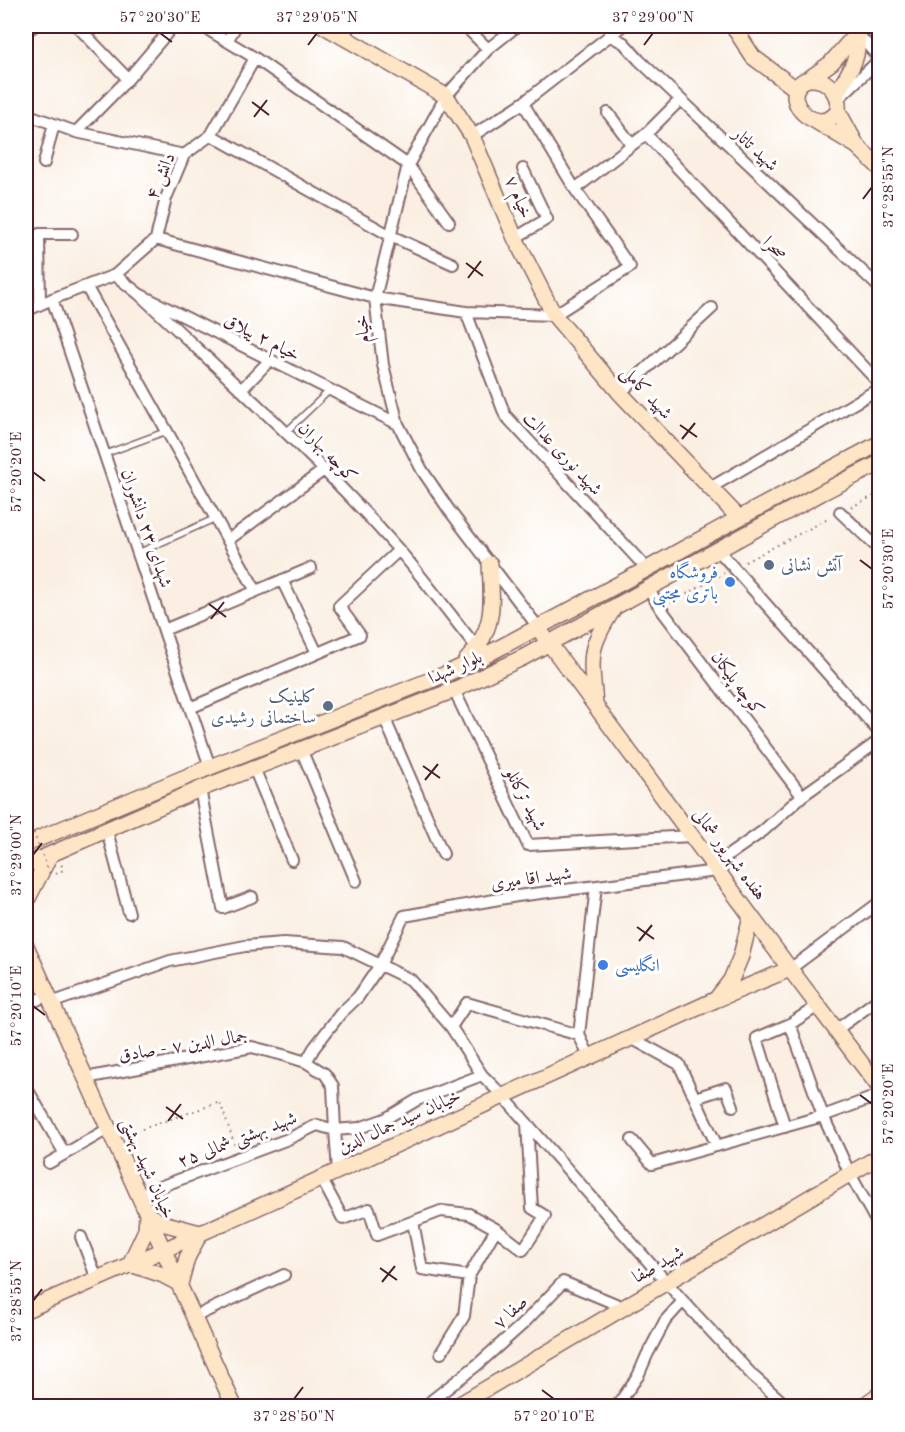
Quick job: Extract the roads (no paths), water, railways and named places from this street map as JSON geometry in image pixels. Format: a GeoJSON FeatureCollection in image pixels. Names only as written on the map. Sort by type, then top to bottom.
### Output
{"type":"FeatureCollection","features":[{"type":"Feature","properties":{"kind":"main road"},"geometry":{"type":"LineString","coordinates":[[324,26],[346,31],[446,96]]}},
{"type":"Feature","properties":{"kind":"main road"},"geometry":{"type":"LineString","coordinates":[[733,26],[753,57],[796,89]]}},
{"type":"Feature","properties":{"kind":"main road"},"geometry":{"type":"LineString","coordinates":[[812,119],[823,122],[829,120],[856,57],[858,29]]}},
{"type":"Feature","properties":{"kind":"main road"},"geometry":{"type":"LineString","coordinates":[[858,29],[831,63],[804,80],[796,89],[795,95],[798,106],[804,114],[857,146],[879,168]]}},
{"type":"Feature","properties":{"kind":"main road"},"geometry":{"type":"LineString","coordinates":[[810,78],[826,83],[857,146]]}},
{"type":"Feature","properties":{"kind":"main road","name":"خیام ۷"},"geometry":{"type":"LineString","coordinates":[[446,96],[472,136],[515,238],[554,315]]}},
{"type":"Feature","properties":{"kind":"main road","name":"شهید کاملی"},"geometry":{"type":"LineString","coordinates":[[554,315],[620,393],[739,518]]}},
{"type":"Feature","properties":{"kind":"main road","name":"بلوار شهدا"},"geometry":{"type":"LineString","coordinates":[[26,844],[210,767],[446,674],[477,654],[538,627],[879,444]]}},
{"type":"Feature","properties":{"kind":"main road","name":"بلوار شهدا"},"geometry":{"type":"LineString","coordinates":[[26,864],[200,789],[454,690],[549,644],[879,463]]}},
{"type":"Feature","properties":{"kind":"main road"},"geometry":{"type":"LineString","coordinates":[[481,677],[484,671],[477,654],[487,630],[492,607],[490,564]]}},
{"type":"Feature","properties":{"kind":"main road"},"geometry":{"type":"LineString","coordinates":[[586,601],[586,611],[595,619]]}},
{"type":"Feature","properties":{"kind":"main road"},"geometry":{"type":"LineString","coordinates":[[595,705],[594,647],[600,631],[614,608]]}},
{"type":"Feature","properties":{"kind":"main road","name":"هفده شهریور شمالی"},"geometry":{"type":"LineString","coordinates":[[538,627],[879,1088]]}},
{"type":"Feature","properties":{"kind":"main road"},"geometry":{"type":"LineString","coordinates":[[26,834],[42,837]]}},
{"type":"Feature","properties":{"kind":"main road"},"geometry":{"type":"LineString","coordinates":[[26,902],[50,855]]}},
{"type":"Feature","properties":{"kind":"main road"},"geometry":{"type":"LineString","coordinates":[[715,1000],[731,980],[741,956],[751,916]]}},
{"type":"Feature","properties":{"kind":"main road","name":"خیابان شهید بهشتی"},"geometry":{"type":"LineString","coordinates":[[26,946],[234,1407]]}},
{"type":"Feature","properties":{"kind":"main road","name":"خیابان سید جمال الدین"},"geometry":{"type":"LineString","coordinates":[[26,1310],[589,1056],[790,969]]}},
{"type":"Feature","properties":{"kind":"main road","name":"شهید صفا"},"geometry":{"type":"LineString","coordinates":[[457,1407],[879,1156]]}},
{"type":"Feature","properties":{"kind":"main road"},"geometry":{"type":"LineString","coordinates":[[147,1214],[162,1223],[200,1233],[186,1258],[180,1284],[130,1264],[146,1230],[147,1214]]}},
{"type":"Feature","properties":{"kind":"main road"},"geometry":{"type":"LineString","coordinates":[[863,1407],[879,1394]]}},
{"type":"Feature","properties":{"kind":"street"},"geometry":{"type":"LineString","coordinates":[[26,32],[34,26]]}},
{"type":"Feature","properties":{"kind":"street"},"geometry":{"type":"LineString","coordinates":[[77,26],[128,79]]}},
{"type":"Feature","properties":{"kind":"street"},"geometry":{"type":"LineString","coordinates":[[76,132],[128,79],[173,26]]}},
{"type":"Feature","properties":{"kind":"street"},"geometry":{"type":"LineString","coordinates":[[202,26],[255,58],[408,165],[449,222]]}},
{"type":"Feature","properties":{"kind":"street"},"geometry":{"type":"LineString","coordinates":[[227,41],[236,26]]}},
{"type":"Feature","properties":{"kind":"street"},"geometry":{"type":"LineString","coordinates":[[465,26],[488,49]]}},
{"type":"Feature","properties":{"kind":"street","name":"خیام"},"geometry":{"type":"LineString","coordinates":[[516,26],[488,49],[446,96],[408,165],[375,298],[383,365],[398,424],[422,470],[449,510],[538,627]]}},
{"type":"Feature","properties":{"kind":"street"},"geometry":{"type":"LineString","coordinates":[[472,136],[523,103],[622,26]]}},
{"type":"Feature","properties":{"kind":"street"},"geometry":{"type":"LineString","coordinates":[[837,102],[879,59],[858,29]]}},
{"type":"Feature","properties":{"kind":"street","name":"شهید تاتار"},"geometry":{"type":"LineString","coordinates":[[609,35],[624,43],[680,100],[879,288]]}},
{"type":"Feature","properties":{"kind":"street","name":"دانش ۴"},"geometry":{"type":"LineString","coordinates":[[156,238],[166,198],[184,155],[211,135],[255,58]]}},
{"type":"Feature","properties":{"kind":"street"},"geometry":{"type":"LineString","coordinates":[[575,189],[646,134],[680,100]]}},
{"type":"Feature","properties":{"kind":"street"},"geometry":{"type":"LineString","coordinates":[[26,311],[115,275],[156,238],[375,298],[466,312],[554,315],[630,267],[575,189],[523,103]]}},
{"type":"Feature","properties":{"kind":"street"},"geometry":{"type":"LineString","coordinates":[[608,113],[632,145]]}},
{"type":"Feature","properties":{"kind":"street"},"geometry":{"type":"LineString","coordinates":[[26,114],[76,132],[184,155]]}},
{"type":"Feature","properties":{"kind":"street"},"geometry":{"type":"LineString","coordinates":[[44,163],[54,124]]}},
{"type":"Feature","properties":{"kind":"street","name":"صحرا"},"geometry":{"type":"LineString","coordinates":[[646,134],[879,386]]}},
{"type":"Feature","properties":{"kind":"street"},"geometry":{"type":"LineString","coordinates":[[211,135],[391,236],[453,264]]}},
{"type":"Feature","properties":{"kind":"street"},"geometry":{"type":"LineString","coordinates":[[515,238],[547,219],[523,169]]}},
{"type":"Feature","properties":{"kind":"street"},"geometry":{"type":"LineString","coordinates":[[40,304],[39,234],[72,234]]}},
{"type":"Feature","properties":{"kind":"street","name":"خیام ۲ ییلاق"},"geometry":{"type":"LineString","coordinates":[[115,275],[139,294],[398,424]]}},
{"type":"Feature","properties":{"kind":"street"},"geometry":{"type":"LineString","coordinates":[[86,286],[256,591]]}},
{"type":"Feature","properties":{"kind":"street","name":"کوچه بهاران"},"geometry":{"type":"LineString","coordinates":[[139,294],[324,470],[399,550],[477,654]]}},
{"type":"Feature","properties":{"kind":"street","name":"شهدای ۲۳ دانشوران"},"geometry":{"type":"LineString","coordinates":[[52,299],[210,767]]}},
{"type":"Feature","properties":{"kind":"street"},"geometry":{"type":"LineString","coordinates":[[620,393],[712,308]]}},
{"type":"Feature","properties":{"kind":"street","name":"شهید نوری عدالت"},"geometry":{"type":"LineString","coordinates":[[466,312],[505,415],[647,569]]}},
{"type":"Feature","properties":{"kind":"street"},"geometry":{"type":"LineString","coordinates":[[241,390],[270,360]]}},
{"type":"Feature","properties":{"kind":"street"},"geometry":{"type":"LineString","coordinates":[[710,488],[879,386]]}},
{"type":"Feature","properties":{"kind":"street"},"geometry":{"type":"LineString","coordinates":[[228,540],[324,470]]}},
{"type":"Feature","properties":{"kind":"street"},"geometry":{"type":"LineString","coordinates":[[840,512],[879,550]]}},
{"type":"Feature","properties":{"kind":"street"},"geometry":{"type":"LineString","coordinates":[[190,708],[360,635],[339,606],[399,550]]}},
{"type":"Feature","properties":{"kind":"street"},"geometry":{"type":"LineString","coordinates":[[718,550],[879,733]]}},
{"type":"Feature","properties":{"kind":"street"},"geometry":{"type":"LineString","coordinates":[[164,630],[311,568]]}},
{"type":"Feature","properties":{"kind":"street"},"geometry":{"type":"LineString","coordinates":[[282,580],[318,653]]}},
{"type":"Feature","properties":{"kind":"street","name":"کوچه پلیکان"},"geometry":{"type":"LineString","coordinates":[[648,589],[802,796]]}},
{"type":"Feature","properties":{"kind":"street","name":"شهید ترکانلو"},"geometry":{"type":"LineString","coordinates":[[454,690],[528,845],[692,836]]}},
{"type":"Feature","properties":{"kind":"street"},"geometry":{"type":"LineString","coordinates":[[384,717],[443,854]]}},
{"type":"Feature","properties":{"kind":"street"},"geometry":{"type":"LineString","coordinates":[[715,868],[763,831],[802,796],[879,740]]}},
{"type":"Feature","properties":{"kind":"street"},"geometry":{"type":"LineString","coordinates":[[301,749],[356,881]]}},
{"type":"Feature","properties":{"kind":"street"},"geometry":{"type":"LineString","coordinates":[[254,768],[292,860]]}},
{"type":"Feature","properties":{"kind":"street"},"geometry":{"type":"LineString","coordinates":[[200,789],[223,908],[252,897]]}},
{"type":"Feature","properties":{"kind":"street"},"geometry":{"type":"LineString","coordinates":[[106,831],[129,913]]}},
{"type":"Feature","properties":{"kind":"street","name":"شهید اقا میری"},"geometry":{"type":"LineString","coordinates":[[380,965],[404,916],[517,896],[715,868]]}},
{"type":"Feature","properties":{"kind":"street"},"geometry":{"type":"LineString","coordinates":[[589,1056],[579,1035],[596,886]]}},
{"type":"Feature","properties":{"kind":"street"},"geometry":{"type":"LineString","coordinates":[[790,969],[879,902]]}},
{"type":"Feature","properties":{"kind":"street"},"geometry":{"type":"LineString","coordinates":[[26,1005],[170,961],[245,946],[284,943],[343,947],[411,980],[451,1027],[483,1075],[683,1300],[753,1376],[788,1407]]}},
{"type":"Feature","properties":{"kind":"street"},"geometry":{"type":"LineString","coordinates":[[306,1062],[314,1048],[341,1013],[358,997],[380,965]]}},
{"type":"Feature","properties":{"kind":"street"},"geometry":{"type":"LineString","coordinates":[[836,1030],[879,998]]}},
{"type":"Feature","properties":{"kind":"street"},"geometry":{"type":"LineString","coordinates":[[451,1027],[467,1003],[579,1035]]}},
{"type":"Feature","properties":{"kind":"street"},"geometry":{"type":"LineString","coordinates":[[785,1126],[757,1038],[790,1024],[818,1006]]}},
{"type":"Feature","properties":{"kind":"street"},"geometry":{"type":"LineString","coordinates":[[790,1024],[823,1116],[879,1228]]}},
{"type":"Feature","properties":{"kind":"street"},"geometry":{"type":"LineString","coordinates":[[631,1038],[679,1064],[717,1146]]}},
{"type":"Feature","properties":{"kind":"street","name":"جمال الدین ۷ - صادق"},"geometry":{"type":"LineString","coordinates":[[85,1078],[252,1047],[306,1062],[325,1074],[333,1086],[338,1171]]}},
{"type":"Feature","properties":{"kind":"street","name":"۲۵ شهید بهشتی شمالی"},"geometry":{"type":"LineString","coordinates":[[138,1195],[288,1139],[317,1125],[335,1130],[359,1128],[385,1119],[417,1100],[483,1075]]}},
{"type":"Feature","properties":{"kind":"street"},"geometry":{"type":"LineString","coordinates":[[26,1087],[65,1154]]}},
{"type":"Feature","properties":{"kind":"street"},"geometry":{"type":"LineString","coordinates":[[695,1098],[726,1088],[733,1106]]}},
{"type":"Feature","properties":{"kind":"street"},"geometry":{"type":"LineString","coordinates":[[632,1140],[652,1164],[823,1116],[879,1095]]}},
{"type":"Feature","properties":{"kind":"street"},"geometry":{"type":"LineString","coordinates":[[321,1178],[343,1219],[369,1209],[377,1235],[441,1211],[469,1214],[496,1229],[523,1250],[545,1216],[532,1208],[527,1123]]}},
{"type":"Feature","properties":{"kind":"street"},"geometry":{"type":"LineString","coordinates":[[49,1163],[111,1134]]}},
{"type":"Feature","properties":{"kind":"street"},"geometry":{"type":"LineString","coordinates":[[413,1222],[422,1269],[469,1276]]}},
{"type":"Feature","properties":{"kind":"street"},"geometry":{"type":"LineString","coordinates":[[441,1353],[464,1316],[469,1276],[496,1229]]}},
{"type":"Feature","properties":{"kind":"street"},"geometry":{"type":"LineString","coordinates":[[81,1237],[97,1279]]}},
{"type":"Feature","properties":{"kind":"street"},"geometry":{"type":"LineString","coordinates":[[194,1317],[284,1275]]}},
{"type":"Feature","properties":{"kind":"street","name":"صفا ۷"},"geometry":{"type":"LineString","coordinates":[[434,1407],[431,1401],[477,1365],[524,1323],[563,1282],[623,1307]]}},
{"type":"Feature","properties":{"kind":"street"},"geometry":{"type":"LineString","coordinates":[[617,1407],[638,1376],[665,1321],[683,1300]]}},
{"type":"Feature","properties":{"kind":"lane"},"geometry":{"type":"LineString","coordinates":[[286,432],[330,390]]}},
{"type":"Feature","properties":{"kind":"lane"},"geometry":{"type":"LineString","coordinates":[[105,454],[167,431]]}},
{"type":"Feature","properties":{"kind":"lane"},"geometry":{"type":"LineString","coordinates":[[138,553],[216,518]]}},
{"type":"Feature","properties":{"kind":"place","name":"آتش نشانی"},"geometry":{"type":"Point","coordinates":[769,565]}},
{"type":"Feature","properties":{"kind":"place","name":"فروشگاه باتری مجتبی"},"geometry":{"type":"Point","coordinates":[730,582]}},
{"type":"Feature","properties":{"kind":"place","name":"کلینیک ساختمانی رشیدی"},"geometry":{"type":"Point","coordinates":[328,706]}},
{"type":"Feature","properties":{"kind":"place","name":"انگلیسی"},"geometry":{"type":"Point","coordinates":[603,965]}}]}
